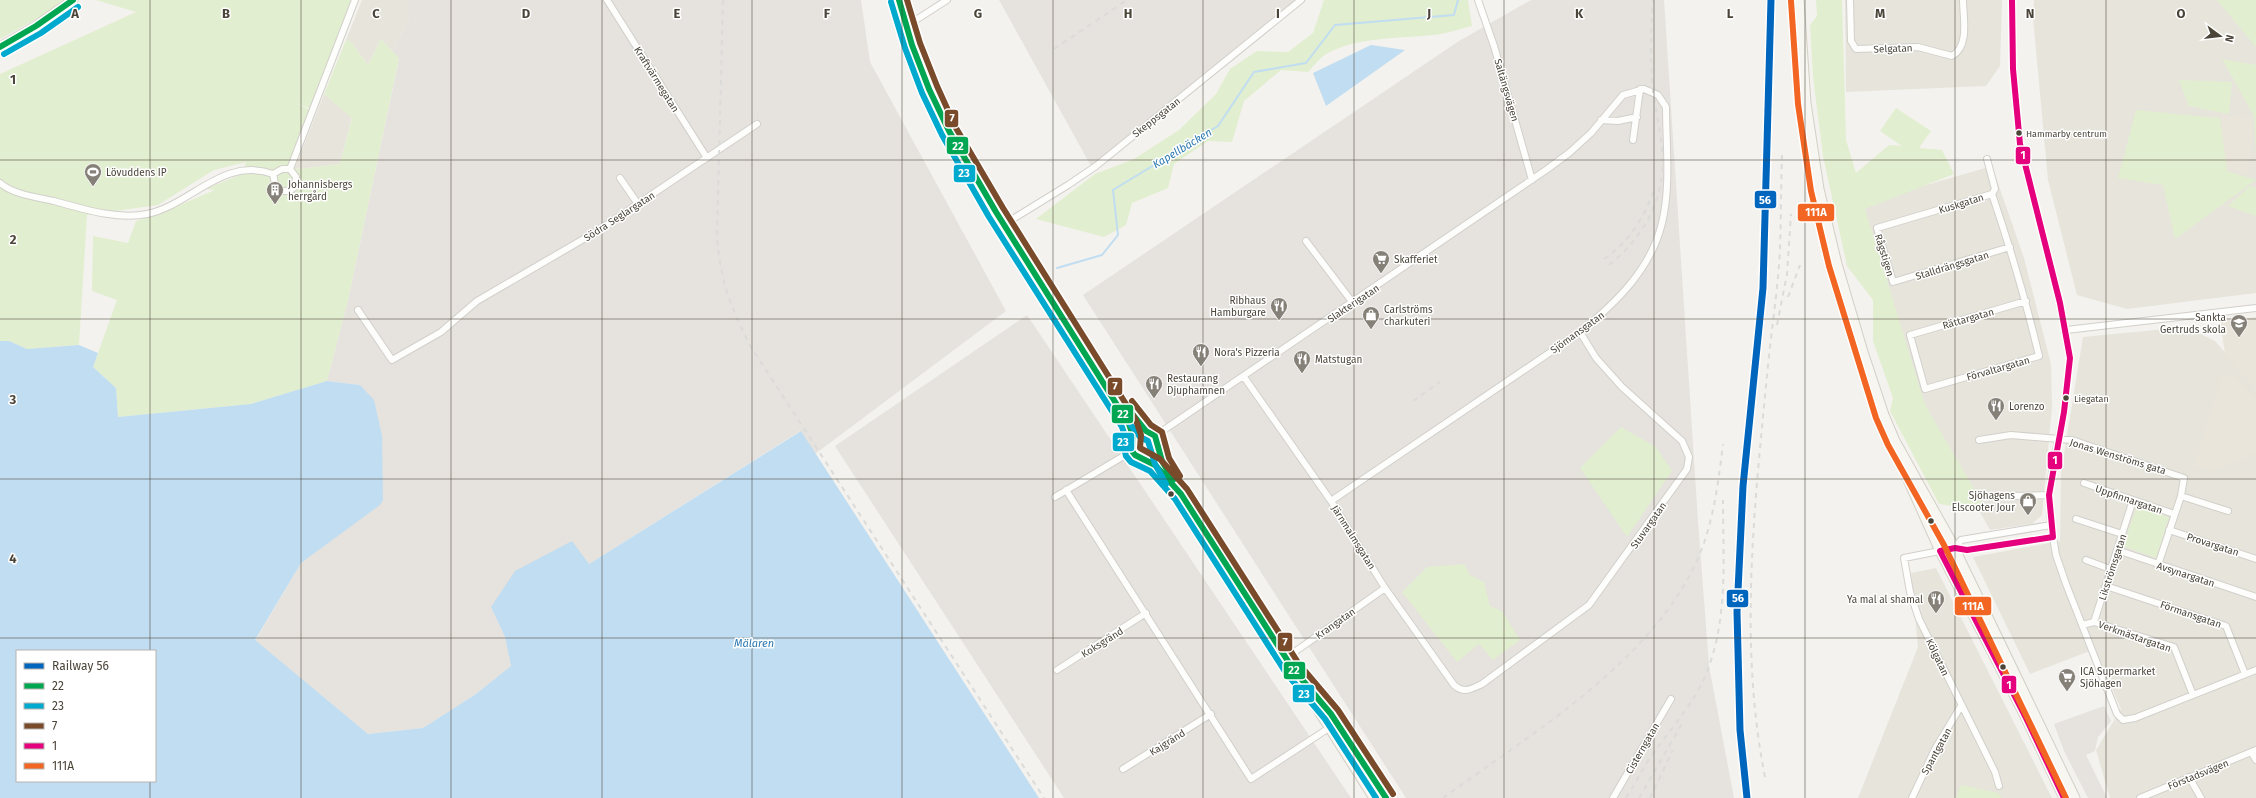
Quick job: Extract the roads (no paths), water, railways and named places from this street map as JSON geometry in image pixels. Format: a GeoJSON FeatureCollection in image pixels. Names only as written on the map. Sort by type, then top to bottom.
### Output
{"type":"FeatureCollection","features":[{"type":"Feature","properties":{"kind":"main road"},"geometry":{"type":"LineString","coordinates":[[0,47],[36,26],[73,0]]}},
{"type":"Feature","properties":{"kind":"main road"},"geometry":{"type":"LineString","coordinates":[[899,0],[905,27],[918,62],[961,157],[1080,344],[1146,431],[1155,436],[1162,461],[1181,494],[1293,669],[1308,684],[1374,798]]}},
{"type":"Feature","properties":{"kind":"main road"},"geometry":{"type":"LineString","coordinates":[[1799,0],[1806,103],[1822,203],[1837,264],[1862,352],[1884,415],[1895,441],[1905,473],[1940,552],[2026,718],[2064,798]]}},
{"type":"Feature","properties":{"kind":"main road"},"geometry":{"type":"LineString","coordinates":[[1080,344],[1084,353],[1129,424],[1133,436],[1131,444],[1132,451],[1135,455],[1144,458],[1155,465],[1181,494]]}},
{"type":"Feature","properties":{"kind":"main road"},"geometry":{"type":"LineString","coordinates":[[1133,436],[1139,432],[1146,431]]}},
{"type":"Feature","properties":{"kind":"main road"},"geometry":{"type":"LineString","coordinates":[[1895,441],[1913,469],[1955,548],[2075,798]]}},
{"type":"Feature","properties":{"kind":"main road"},"geometry":{"type":"LineString","coordinates":[[1144,458],[1152,455],[1158,448]]}},
{"type":"Feature","properties":{"kind":"main road"},"geometry":{"type":"LineString","coordinates":[[1332,726],[1386,798]]}},
{"type":"Feature","properties":{"kind":"street"},"geometry":{"type":"LineString","coordinates":[[290,169],[355,0]]}},
{"type":"Feature","properties":{"kind":"street","name":"Kraftvärmegatan"},"geometry":{"type":"LineString","coordinates":[[607,0],[706,158]]}},
{"type":"Feature","properties":{"kind":"street"},"geometry":{"type":"LineString","coordinates":[[905,27],[947,0]]}},
{"type":"Feature","properties":{"kind":"street","name":"Skeppsgatan"},"geometry":{"type":"LineString","coordinates":[[1003,225],[1096,166],[1301,0]]}},
{"type":"Feature","properties":{"kind":"street","name":"Saltängsvägen"},"geometry":{"type":"LineString","coordinates":[[1478,0],[1494,46],[1532,180]]}},
{"type":"Feature","properties":{"kind":"street","name":"Selgatan"},"geometry":{"type":"LineString","coordinates":[[1850,0],[1851,40],[1852,46],[1858,50],[1918,47],[1952,56],[1960,49],[1963,42],[1963,0]]}},
{"type":"Feature","properties":{"kind":"street"},"geometry":{"type":"LineString","coordinates":[[2012,0],[2012,69],[2020,144],[2066,330],[2070,358],[2064,412],[2049,495],[2051,525],[2059,562],[2082,625],[2120,718],[2129,720],[2256,670]]}},
{"type":"Feature","properties":{"kind":"street"},"geometry":{"type":"LineString","coordinates":[[1633,140],[1640,89]]}},
{"type":"Feature","properties":{"kind":"street","name":"Slakterigatan"},"geometry":{"type":"LineString","coordinates":[[1155,436],[1353,303],[1532,180],[1569,153],[1623,95],[1640,89]]}},
{"type":"Feature","properties":{"kind":"street","name":"Sjömansgatan"},"geometry":{"type":"LineString","coordinates":[[1331,501],[1580,332],[1613,304],[1645,264],[1655,244],[1662,222],[1665,190],[1666,107],[1658,95],[1644,89],[1640,89]]}},
{"type":"Feature","properties":{"kind":"street"},"geometry":{"type":"LineString","coordinates":[[1601,120],[1618,120],[1637,117]]}},
{"type":"Feature","properties":{"kind":"street","name":"Södra Seglargatan"},"geometry":{"type":"LineString","coordinates":[[358,310],[392,360],[441,332],[477,301],[591,235],[757,124]]}},
{"type":"Feature","properties":{"kind":"street"},"geometry":{"type":"LineString","coordinates":[[1987,159],[1995,189],[1992,194]]}},
{"type":"Feature","properties":{"kind":"street"},"geometry":{"type":"LineString","coordinates":[[0,183],[12,190],[79,208],[115,214],[137,215],[159,210],[216,179],[238,171],[252,169],[272,174],[282,169],[290,169],[294,173],[296,180],[295,187],[289,192],[280,191],[276,188],[272,174]]}},
{"type":"Feature","properties":{"kind":"street"},"geometry":{"type":"LineString","coordinates":[[620,178],[638,204]]}},
{"type":"Feature","properties":{"kind":"street","name":"Kuskgatan"},"geometry":{"type":"LineString","coordinates":[[1877,228],[1992,194],[2026,301]]}},
{"type":"Feature","properties":{"kind":"street","name":"Rågstigen"},"geometry":{"type":"LineString","coordinates":[[1877,228],[1893,282]]}},
{"type":"Feature","properties":{"kind":"street"},"geometry":{"type":"LineString","coordinates":[[1306,241],[1353,303]]}},
{"type":"Feature","properties":{"kind":"street","name":"Stalldrängsgatan"},"geometry":{"type":"LineString","coordinates":[[1893,282],[2010,247]]}},
{"type":"Feature","properties":{"kind":"street","name":"Rättargatan"},"geometry":{"type":"LineString","coordinates":[[1925,389],[1910,335],[2026,301]]}},
{"type":"Feature","properties":{"kind":"street","name":"Förvaltargatan"},"geometry":{"type":"LineString","coordinates":[[1925,389],[2039,356],[2026,301]]}},
{"type":"Feature","properties":{"kind":"street"},"geometry":{"type":"LineString","coordinates":[[2066,330],[2256,308]]}},
{"type":"Feature","properties":{"kind":"street","name":"Stuvargatan"},"geometry":{"type":"LineString","coordinates":[[1467,690],[1482,684],[1589,605],[1687,469],[1689,458],[1682,441],[1622,387],[1596,358],[1580,332]]}},
{"type":"Feature","properties":{"kind":"street","name":"Järnmalmsgatan"},"geometry":{"type":"LineString","coordinates":[[1244,377],[1331,501],[1385,588],[1454,685],[1459,690],[1467,690]]}},
{"type":"Feature","properties":{"kind":"street","name":"Jonas Wenströms gata"},"geometry":{"type":"LineString","coordinates":[[1979,440],[2011,435],[2059,439],[2082,443],[2184,478],[2181,496]]}},
{"type":"Feature","properties":{"kind":"street"},"geometry":{"type":"LineString","coordinates":[[1054,497],[1132,451]]}},
{"type":"Feature","properties":{"kind":"street","name":"Uppfinnargatan"},"geometry":{"type":"LineString","coordinates":[[2084,483],[2174,514]]}},
{"type":"Feature","properties":{"kind":"street"},"geometry":{"type":"LineString","coordinates":[[1066,490],[1252,779],[1332,726]]}},
{"type":"Feature","properties":{"kind":"street"},"geometry":{"type":"LineString","coordinates":[[2011,496],[2049,495]]}},
{"type":"Feature","properties":{"kind":"street"},"geometry":{"type":"LineString","coordinates":[[2158,565],[2181,496],[2228,511]]}},
{"type":"Feature","properties":{"kind":"street","name":"Likströmsgatan"},"geometry":{"type":"LineString","coordinates":[[2094,622],[2133,500]]}},
{"type":"Feature","properties":{"kind":"street"},"geometry":{"type":"LineString","coordinates":[[2076,519],[2122,534]]}},
{"type":"Feature","properties":{"kind":"street"},"geometry":{"type":"LineString","coordinates":[[1955,548],[1961,540],[2051,525]]}},
{"type":"Feature","properties":{"kind":"street","name":"Provargatan"},"geometry":{"type":"LineString","coordinates":[[2170,530],[2256,558]]}},
{"type":"Feature","properties":{"kind":"street"},"geometry":{"type":"LineString","coordinates":[[1940,552],[1955,548],[1967,550],[2053,537]]}},
{"type":"Feature","properties":{"kind":"street","name":"Avsynargatan"},"geometry":{"type":"LineString","coordinates":[[2117,550],[2256,597]]}},
{"type":"Feature","properties":{"kind":"street","name":"Kölgatan"},"geometry":{"type":"LineString","coordinates":[[1940,552],[1904,558],[1910,592],[1919,619],[1995,772],[1998,786]]}},
{"type":"Feature","properties":{"kind":"street"},"geometry":{"type":"LineString","coordinates":[[2086,560],[2110,569]]}},
{"type":"Feature","properties":{"kind":"street","name":"Förmansgatan"},"geometry":{"type":"LineString","coordinates":[[2106,586],[2226,626],[2245,674]]}},
{"type":"Feature","properties":{"kind":"street","name":"Krangatan"},"geometry":{"type":"LineString","coordinates":[[1286,658],[1385,588]]}},
{"type":"Feature","properties":{"kind":"street","name":"Koksgränd"},"geometry":{"type":"LineString","coordinates":[[1057,670],[1146,613]]}},
{"type":"Feature","properties":{"kind":"street"},"geometry":{"type":"LineString","coordinates":[[2082,625],[2094,622]]}},
{"type":"Feature","properties":{"kind":"street","name":"Verkmästargatan"},"geometry":{"type":"LineString","coordinates":[[2094,622],[2174,647],[2193,695]]}},
{"type":"Feature","properties":{"kind":"street","name":"Cisterngatan"},"geometry":{"type":"LineString","coordinates":[[1613,798],[1670,699]]}},
{"type":"Feature","properties":{"kind":"street","name":"Spantgatan"},"geometry":{"type":"LineString","coordinates":[[1912,798],[1932,755],[1961,706]]}},
{"type":"Feature","properties":{"kind":"street","name":"Kajgränd"},"geometry":{"type":"LineString","coordinates":[[1123,769],[1211,714]]}},
{"type":"Feature","properties":{"kind":"street"},"geometry":{"type":"LineString","coordinates":[[2253,751],[2256,760]]}},
{"type":"Feature","properties":{"kind":"street","name":"Förstadsvägen"},"geometry":{"type":"LineString","coordinates":[[2140,798],[2253,751]]}},
{"type":"Feature","properties":{"kind":"street"},"geometry":{"type":"LineString","coordinates":[[2189,777],[2201,798]]}},
{"type":"Feature","properties":{"kind":"water"},"geometry":{"type":"Polygon","coordinates":[[[1371,45],[1405,50],[1326,106],[1313,73],[1371,45]]]}},
{"type":"Feature","properties":{"kind":"water","name":"Mälaren"},"geometry":{"type":"Polygon","coordinates":[[[0,341],[9,341],[27,349],[79,345],[98,353],[93,367],[116,388],[118,417],[251,404],[327,381],[360,385],[374,400],[382,436],[383,500],[380,505],[301,563],[255,640],[368,734],[423,728],[476,694],[511,666],[505,637],[491,607],[515,571],[572,541],[589,564],[801,431],[1039,798],[0,798],[0,341]]]}},
{"type":"Feature","properties":{"kind":"waterway","name":"Kapellbäcken"},"geometry":{"type":"LineString","coordinates":[[1057,268],[1102,255],[1118,235],[1113,190],[1218,126],[1254,72],[1306,63],[1335,25],[1454,15],[1458,0]]}},
{"type":"Feature","properties":{"kind":"railway"},"geometry":{"type":"LineString","coordinates":[[723,0],[717,237],[721,267],[732,307],[751,347],[1044,798]]}},
{"type":"Feature","properties":{"kind":"railway"},"geometry":{"type":"LineString","coordinates":[[1054,49],[1127,0]]}},
{"type":"Feature","properties":{"kind":"railway"},"geometry":{"type":"LineString","coordinates":[[1609,265],[1622,254],[1643,228],[1651,214],[1661,183],[1663,166],[1662,149],[1651,68],[1653,0]]}},
{"type":"Feature","properties":{"kind":"railway"},"geometry":{"type":"LineString","coordinates":[[1765,777],[1757,726],[1752,675],[1752,571],[1758,468],[1779,264],[1782,155]]}},
{"type":"Feature","properties":{"kind":"railway"},"geometry":{"type":"LineString","coordinates":[[1604,259],[1621,245],[1635,228],[1646,209],[1654,189]]}},
{"type":"Feature","properties":{"kind":"railway"},"geometry":{"type":"LineString","coordinates":[[1777,325],[1787,274],[1791,214]]}},
{"type":"Feature","properties":{"kind":"railway"},"geometry":{"type":"LineString","coordinates":[[1788,297],[1800,265]]}},
{"type":"Feature","properties":{"kind":"railway"},"geometry":{"type":"LineString","coordinates":[[1413,401],[1440,382]]}},
{"type":"Feature","properties":{"kind":"railway"},"geometry":{"type":"LineString","coordinates":[[1443,798],[1556,717],[1594,686],[1630,654],[1661,619],[1687,581],[1705,540],[1714,505],[1723,444]]}},
{"type":"Feature","properties":{"kind":"railway"},"geometry":{"type":"LineString","coordinates":[[1626,798],[1648,761],[1691,702],[1703,681],[1711,659],[1721,615],[1723,592],[1723,500]]}},
{"type":"Feature","properties":{"kind":"railway"},"geometry":{"type":"LineString","coordinates":[[1639,798],[1683,722]]}},
{"type":"Feature","properties":{"kind":"railway"},"geometry":{"type":"LineString","coordinates":[[1650,798],[1673,750]]}},
{"type":"Feature","properties":{"kind":"rail line","name":"56"},"geometry":{"type":"LineString","coordinates":[[1747,798],[1740,730],[1737,612],[1743,486],[1763,288],[1771,0]]}},
{"type":"Feature","properties":{"kind":"place","name":"Hammarby centrum"},"geometry":{"type":"Point","coordinates":[2019,133]}},
{"type":"Feature","properties":{"kind":"place","name":"Lövuddens IP"},"geometry":{"type":"Point","coordinates":[93,187]}},
{"type":"Feature","properties":{"kind":"place","name":"Johannisbergs herrgård"},"geometry":{"type":"Point","coordinates":[275,205]}},
{"type":"Feature","properties":{"kind":"place","name":"Skafferiet"},"geometry":{"type":"Point","coordinates":[1381,274]}},
{"type":"Feature","properties":{"kind":"place","name":"Ribhaus Hamburgare"},"geometry":{"type":"Point","coordinates":[1279,321]}},
{"type":"Feature","properties":{"kind":"place","name":"Carlströms charkuteri"},"geometry":{"type":"Point","coordinates":[1371,330]}},
{"type":"Feature","properties":{"kind":"place","name":"Sankta Gertruds skola"},"geometry":{"type":"Point","coordinates":[2239,338]}},
{"type":"Feature","properties":{"kind":"place","name":"Nora's Pizzeria"},"geometry":{"type":"Point","coordinates":[1201,367]}},
{"type":"Feature","properties":{"kind":"place","name":"Matstugan"},"geometry":{"type":"Point","coordinates":[1302,374]}},
{"type":"Feature","properties":{"kind":"place","name":"Liegatan"},"geometry":{"type":"Point","coordinates":[2066,398]}},
{"type":"Feature","properties":{"kind":"place","name":"Restaurang Djuphamnen"},"geometry":{"type":"Point","coordinates":[1154,399]}},
{"type":"Feature","properties":{"kind":"place","name":"Lorenzo"},"geometry":{"type":"Point","coordinates":[1996,421]}},
{"type":"Feature","properties":{"kind":"place","name":"Sjöhagens Elscooter Jour"},"geometry":{"type":"Point","coordinates":[2028,516]}},
{"type":"Feature","properties":{"kind":"place","name":"Ya mal al shamal"},"geometry":{"type":"Point","coordinates":[1936,614]}},
{"type":"Feature","properties":{"kind":"place","name":"ICA Supermarket Sjöhagen"},"geometry":{"type":"Point","coordinates":[2067,692]}}]}
